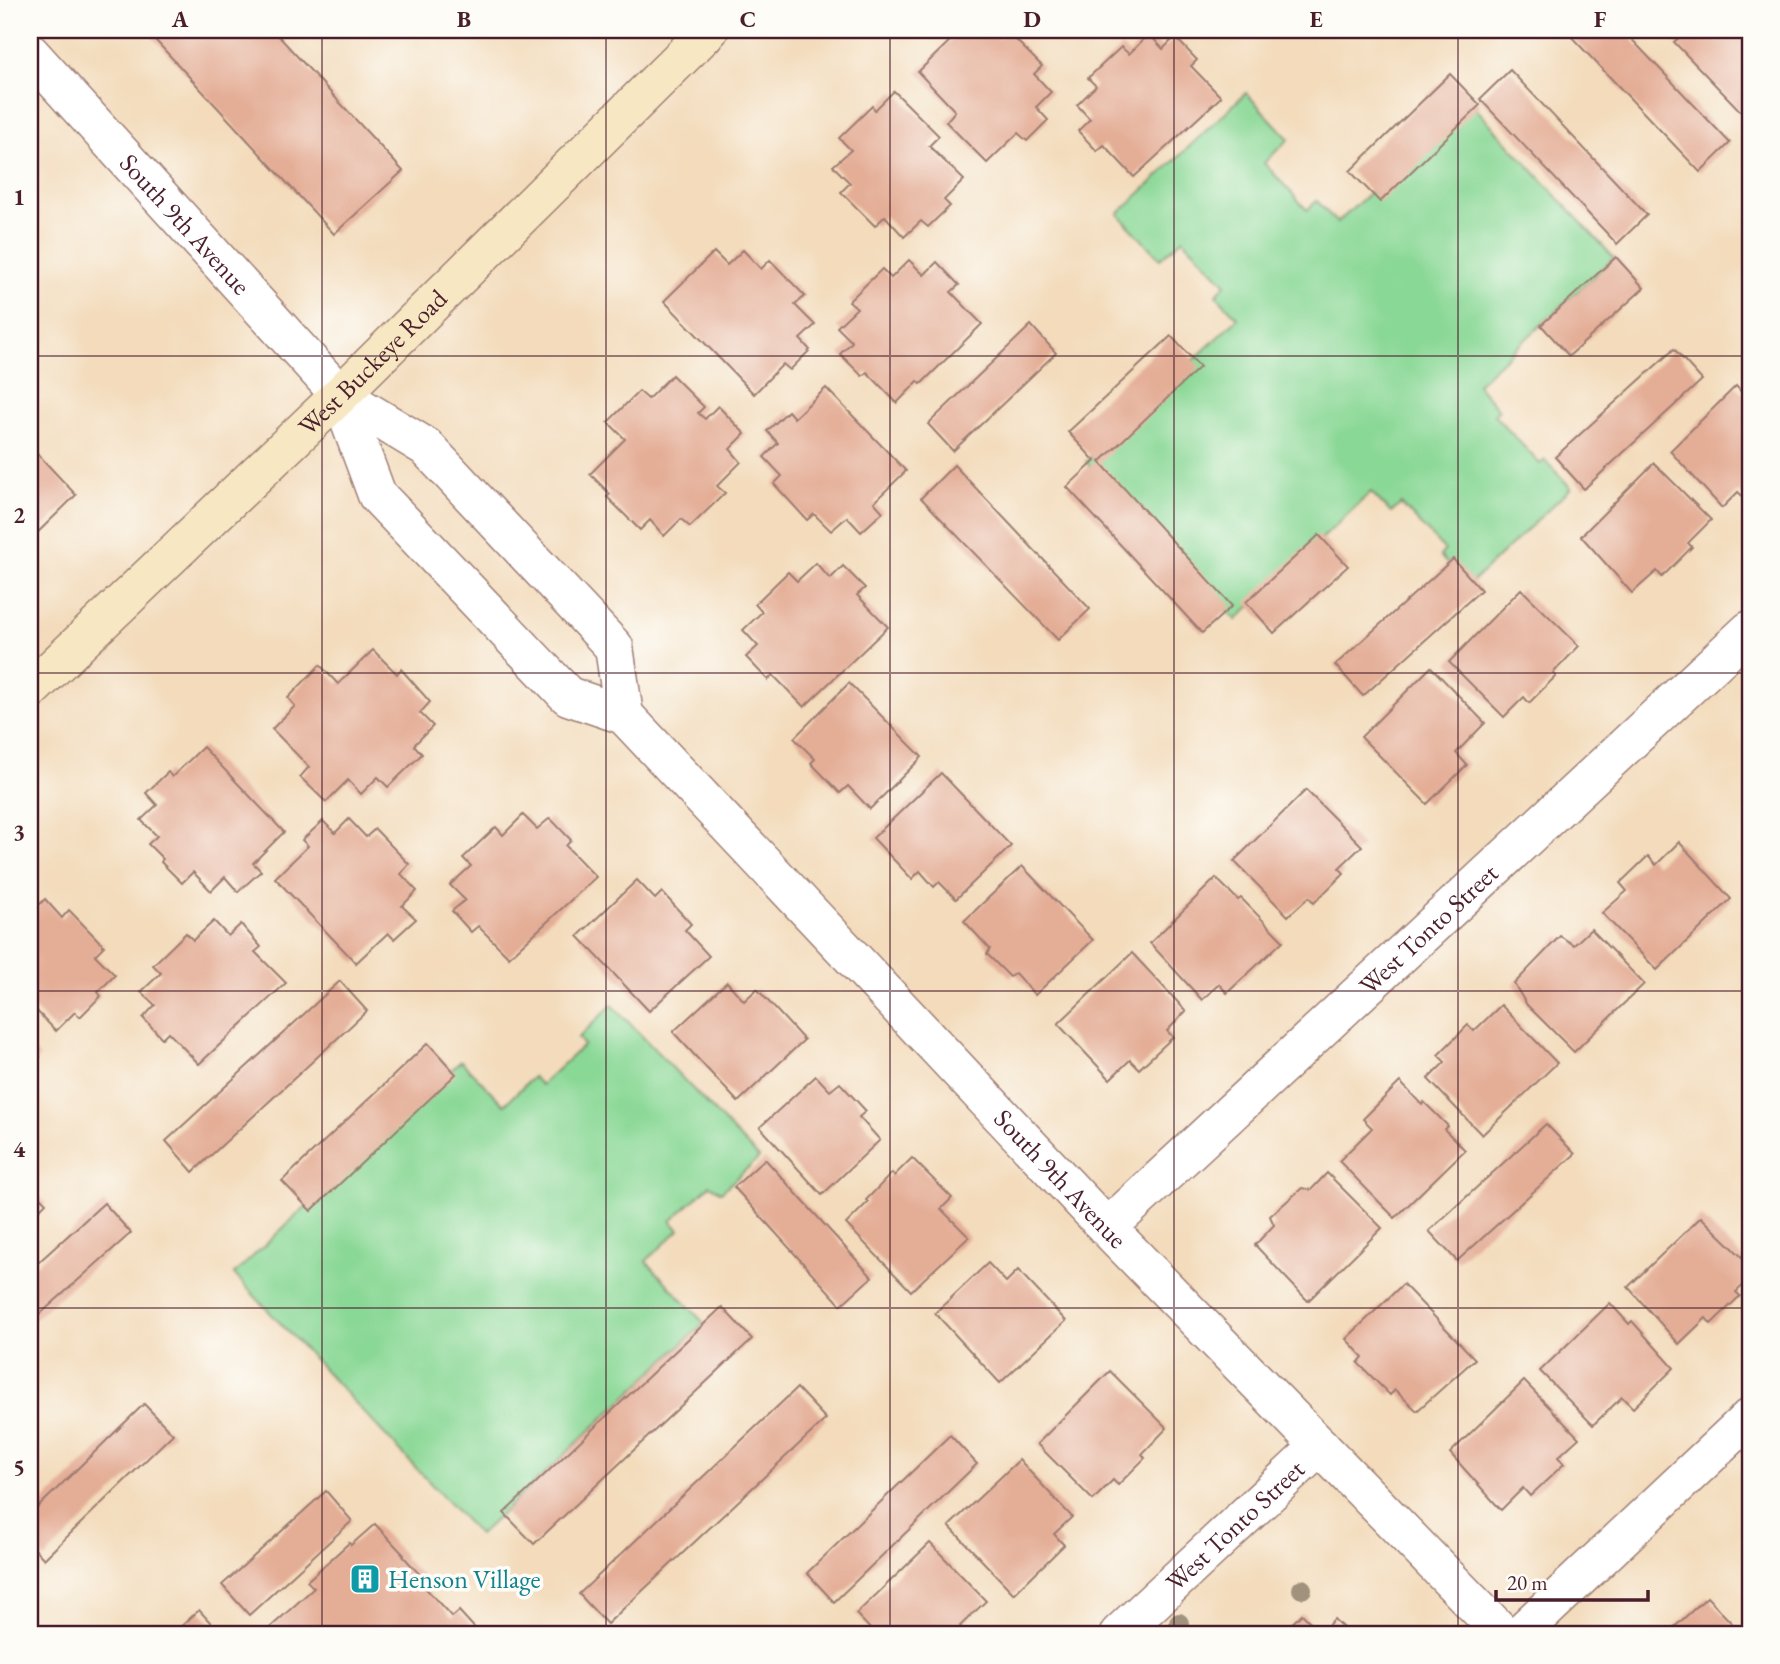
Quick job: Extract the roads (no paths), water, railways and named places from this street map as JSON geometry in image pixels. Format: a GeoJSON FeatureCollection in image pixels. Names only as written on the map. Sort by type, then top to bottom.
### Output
{"type":"FeatureCollection","features":[{"type":"Feature","properties":{"kind":"main road","name":"West Buckeye Road"},"geometry":{"type":"LineString","coordinates":[[30,690],[340,395],[709,30]]}},
{"type":"Feature","properties":{"kind":"street","name":"South 9th Avenue"},"geometry":{"type":"LineString","coordinates":[[30,53],[340,395],[426,446],[614,647],[624,715]]}},
{"type":"Feature","properties":{"kind":"street","name":"South 9th Avenue"},"geometry":{"type":"LineString","coordinates":[[340,395],[377,495],[568,696],[624,715],[1107,1228],[1503,1634]]}},
{"type":"Feature","properties":{"kind":"street","name":"West Tonto Street"},"geometry":{"type":"LineString","coordinates":[[1107,1228],[1750,630]]}},
{"type":"Feature","properties":{"kind":"street"},"geometry":{"type":"LineString","coordinates":[[1520,1634],[1750,1417]]}},
{"type":"Feature","properties":{"kind":"street","name":"West Tonto Street"},"geometry":{"type":"LineString","coordinates":[[1119,1634],[1320,1446]]}},
{"type":"Feature","properties":{"kind":"place","name":"Henson Village"},"geometry":{"type":"Point","coordinates":[365,1579]}}]}
